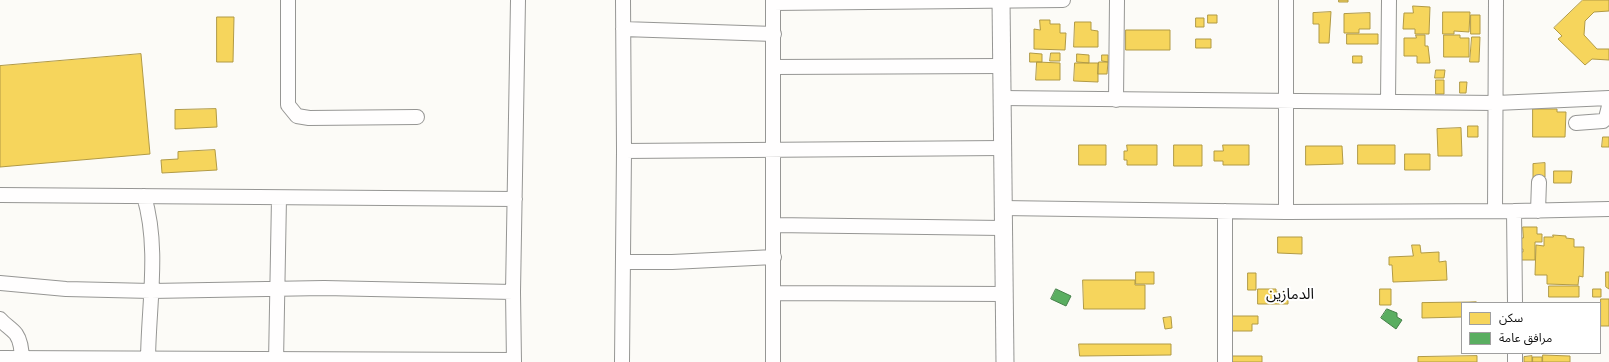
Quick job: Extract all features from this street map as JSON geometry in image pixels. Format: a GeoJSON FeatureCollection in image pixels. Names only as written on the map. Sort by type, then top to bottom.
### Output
{"type":"FeatureCollection","features":[{"type":"Feature","properties":{"kind":"street"},"geometry":{"type":"LineString","coordinates":[[288,0],[288,105],[297,116],[309,118],[417,117]]}},
{"type":"Feature","properties":{"kind":"street"},"geometry":{"type":"LineString","coordinates":[[0,358],[22,360],[514,361],[518,0]]}},
{"type":"Feature","properties":{"kind":"street"},"geometry":{"type":"LineString","coordinates":[[622,362],[624,151],[623,0]]}},
{"type":"Feature","properties":{"kind":"street"},"geometry":{"type":"LineString","coordinates":[[773,362],[773,2],[1063,0]]}},
{"type":"Feature","properties":{"kind":"street"},"geometry":{"type":"LineString","coordinates":[[1116,100],[1117,0]]}},
{"type":"Feature","properties":{"kind":"street"},"geometry":{"type":"LineString","coordinates":[[1286,0],[1286,212]]}},
{"type":"Feature","properties":{"kind":"street"},"geometry":{"type":"LineString","coordinates":[[1388,102],[1389,0]]}},
{"type":"Feature","properties":{"kind":"street"},"geometry":{"type":"LineString","coordinates":[[1496,0],[1496,211]]}},
{"type":"Feature","properties":{"kind":"street"},"geometry":{"type":"LineString","coordinates":[[1001,1],[1002,228],[1005,294],[1005,362]]}},
{"type":"Feature","properties":{"kind":"street"},"geometry":{"type":"LineString","coordinates":[[623,29],[774,34]]}},
{"type":"Feature","properties":{"kind":"street"},"geometry":{"type":"LineString","coordinates":[[773,67],[1002,66]]}},
{"type":"Feature","properties":{"kind":"street"},"geometry":{"type":"LineString","coordinates":[[1001,98],[1496,103],[1609,98]]}},
{"type":"Feature","properties":{"kind":"street"},"geometry":{"type":"LineString","coordinates":[[1576,123],[1603,121],[1606,118],[1609,106]]}},
{"type":"Feature","properties":{"kind":"street"},"geometry":{"type":"LineString","coordinates":[[624,151],[1002,148]]}},
{"type":"Feature","properties":{"kind":"street"},"geometry":{"type":"LineString","coordinates":[[1538,182],[1538,211]]}},
{"type":"Feature","properties":{"kind":"street"},"geometry":{"type":"LineString","coordinates":[[0,195],[515,199]]}},
{"type":"Feature","properties":{"kind":"street"},"geometry":{"type":"LineString","coordinates":[[144,196],[151,228],[151,291],[148,360]]}},
{"type":"Feature","properties":{"kind":"street"},"geometry":{"type":"LineString","coordinates":[[276,360],[279,198]]}},
{"type":"Feature","properties":{"kind":"street"},"geometry":{"type":"LineString","coordinates":[[1002,208],[1286,212],[1538,211],[1609,209]]}},
{"type":"Feature","properties":{"kind":"street"},"geometry":{"type":"LineString","coordinates":[[1225,211],[1226,362]]}},
{"type":"Feature","properties":{"kind":"street"},"geometry":{"type":"LineString","coordinates":[[1514,211],[1515,302]]}},
{"type":"Feature","properties":{"kind":"street"},"geometry":{"type":"LineString","coordinates":[[772,224],[1002,228]]}},
{"type":"Feature","properties":{"kind":"street"},"geometry":{"type":"LineString","coordinates":[[623,262],[672,262],[774,257]]}},
{"type":"Feature","properties":{"kind":"street"},"geometry":{"type":"LineString","coordinates":[[0,283],[66,289],[151,291],[324,288],[514,292]]}},
{"type":"Feature","properties":{"kind":"street"},"geometry":{"type":"LineString","coordinates":[[773,293],[1005,294]]}},
{"type":"Feature","properties":{"kind":"street"},"geometry":{"type":"LineString","coordinates":[[0,319],[6,327],[16,334],[22,360]]}},
{"type":"Feature","properties":{"kind":"building: سكن"},"geometry":{"type":"Polygon","coordinates":[[[1339,0],[1348,0],[1348,2],[1339,2],[1339,0]]]}},
{"type":"Feature","properties":{"kind":"building: سكن"},"geometry":{"type":"Polygon","coordinates":[[[1583,0],[1609,0],[1609,11],[1594,12],[1585,21],[1584,35],[1597,49],[1609,49],[1609,60],[1592,59],[1585,65],[1558,39],[1562,36],[1554,28],[1583,0]]]}},
{"type":"Feature","properties":{"kind":"building: سكن"},"geometry":{"type":"Polygon","coordinates":[[[1413,6],[1430,7],[1429,34],[1415,34],[1415,29],[1403,29],[1404,13],[1413,13],[1413,6]]]}},
{"type":"Feature","properties":{"kind":"building: سكن"},"geometry":{"type":"Polygon","coordinates":[[[1331,12],[1329,43],[1319,43],[1319,24],[1313,24],[1313,13],[1331,12]]]}},
{"type":"Feature","properties":{"kind":"building: سكن"},"geometry":{"type":"Polygon","coordinates":[[[1443,12],[1470,12],[1469,32],[1454,31],[1454,34],[1443,34],[1443,12]]]}},
{"type":"Feature","properties":{"kind":"building: سكن"},"geometry":{"type":"Polygon","coordinates":[[[1370,13],[1370,29],[1359,29],[1359,33],[1344,33],[1344,14],[1370,13]]]}},
{"type":"Feature","properties":{"kind":"building: سكن"},"geometry":{"type":"Polygon","coordinates":[[[1208,15],[1217,15],[1217,23],[1208,23],[1208,15]]]}},
{"type":"Feature","properties":{"kind":"building: سكن"},"geometry":{"type":"Polygon","coordinates":[[[1471,15],[1480,15],[1480,34],[1471,34],[1471,15]]]}},
{"type":"Feature","properties":{"kind":"building: سكن"},"geometry":{"type":"Polygon","coordinates":[[[217,17],[234,17],[233,62],[217,62],[217,17]]]}},
{"type":"Feature","properties":{"kind":"building: سكن"},"geometry":{"type":"Polygon","coordinates":[[[1196,18],[1204,18],[1204,27],[1196,27],[1196,18]]]}},
{"type":"Feature","properties":{"kind":"building: سكن"},"geometry":{"type":"Polygon","coordinates":[[[1040,20],[1050,20],[1050,24],[1060,24],[1060,33],[1066,33],[1065,50],[1034,49],[1034,29],[1040,30],[1040,20]]]}},
{"type":"Feature","properties":{"kind":"building: سكن"},"geometry":{"type":"Polygon","coordinates":[[[1075,22],[1091,22],[1091,30],[1098,31],[1098,47],[1074,47],[1075,22]]]}},
{"type":"Feature","properties":{"kind":"building: سكن"},"geometry":{"type":"Polygon","coordinates":[[[1126,30],[1170,30],[1170,50],[1126,50],[1126,30]]]}},
{"type":"Feature","properties":{"kind":"building: سكن"},"geometry":{"type":"Polygon","coordinates":[[[1347,34],[1378,34],[1378,44],[1347,44],[1347,34]]]}},
{"type":"Feature","properties":{"kind":"building: سكن"},"geometry":{"type":"Polygon","coordinates":[[[1416,35],[1425,35],[1425,46],[1428,46],[1430,63],[1417,63],[1417,56],[1404,56],[1404,38],[1416,38],[1416,35]]]}},
{"type":"Feature","properties":{"kind":"building: سكن"},"geometry":{"type":"Polygon","coordinates":[[[1444,35],[1460,35],[1460,38],[1469,38],[1469,57],[1444,57],[1444,35]]]}},
{"type":"Feature","properties":{"kind":"building: سكن"},"geometry":{"type":"Polygon","coordinates":[[[1472,37],[1480,37],[1479,62],[1470,62],[1472,37]]]}},
{"type":"Feature","properties":{"kind":"building: سكن"},"geometry":{"type":"Polygon","coordinates":[[[1196,39],[1211,39],[1211,48],[1196,48],[1196,39]]]}},
{"type":"Feature","properties":{"kind":"building: سكن"},"geometry":{"type":"Polygon","coordinates":[[[1030,53],[1042,54],[1042,62],[1030,62],[1030,53]]]}},
{"type":"Feature","properties":{"kind":"building: سكن"},"geometry":{"type":"Polygon","coordinates":[[[1051,53],[1060,53],[1060,61],[1050,61],[1051,53]]]}},
{"type":"Feature","properties":{"kind":"building: سكن"},"geometry":{"type":"Polygon","coordinates":[[[141,54],[150,154],[0,167],[0,66],[141,54]]]}},
{"type":"Feature","properties":{"kind":"building: سكن"},"geometry":{"type":"Polygon","coordinates":[[[1077,54],[1089,55],[1089,63],[1077,62],[1077,54]]]}},
{"type":"Feature","properties":{"kind":"building: سكن"},"geometry":{"type":"Polygon","coordinates":[[[1102,55],[1108,55],[1108,62],[1102,61],[1102,55]]]}},
{"type":"Feature","properties":{"kind":"building: سكن"},"geometry":{"type":"Polygon","coordinates":[[[1353,56],[1362,56],[1362,63],[1353,63],[1353,56]]]}},
{"type":"Feature","properties":{"kind":"building: سكن"},"geometry":{"type":"Polygon","coordinates":[[[1037,62],[1060,63],[1060,80],[1036,80],[1037,62]]]}},
{"type":"Feature","properties":{"kind":"building: سكن"},"geometry":{"type":"Polygon","coordinates":[[[1099,62],[1108,62],[1107,74],[1098,74],[1099,62]]]}},
{"type":"Feature","properties":{"kind":"building: سكن"},"geometry":{"type":"Polygon","coordinates":[[[1075,63],[1098,63],[1098,82],[1074,81],[1075,63]]]}},
{"type":"Feature","properties":{"kind":"building: سكن"},"geometry":{"type":"Polygon","coordinates":[[[1436,70],[1445,70],[1444,78],[1435,78],[1436,70]]]}},
{"type":"Feature","properties":{"kind":"building: سكن"},"geometry":{"type":"Polygon","coordinates":[[[1436,80],[1444,80],[1444,94],[1436,94],[1436,80]]]}},
{"type":"Feature","properties":{"kind":"building: سكن"},"geometry":{"type":"Polygon","coordinates":[[[1460,82],[1467,82],[1466,93],[1460,93],[1460,82]]]}},
{"type":"Feature","properties":{"kind":"building: سكن"},"geometry":{"type":"Polygon","coordinates":[[[216,109],[217,127],[175,129],[175,110],[216,109]]]}},
{"type":"Feature","properties":{"kind":"building: سكن"},"geometry":{"type":"Polygon","coordinates":[[[1533,109],[1557,109],[1557,112],[1566,112],[1565,137],[1533,137],[1533,109]]]}},
{"type":"Feature","properties":{"kind":"building: سكن"},"geometry":{"type":"Polygon","coordinates":[[[1468,126],[1478,126],[1478,137],[1468,137],[1468,126]]]}},
{"type":"Feature","properties":{"kind":"building: سكن"},"geometry":{"type":"Polygon","coordinates":[[[1461,128],[1462,156],[1438,156],[1437,129],[1461,128]]]}},
{"type":"Feature","properties":{"kind":"building: سكن"},"geometry":{"type":"Polygon","coordinates":[[[1603,137],[1609,137],[1609,147],[1602,147],[1603,137]]]}},
{"type":"Feature","properties":{"kind":"building: سكن"},"geometry":{"type":"Polygon","coordinates":[[[1079,145],[1106,145],[1106,165],[1079,165],[1079,145]]]}},
{"type":"Feature","properties":{"kind":"building: سكن"},"geometry":{"type":"Polygon","coordinates":[[[1127,145],[1157,145],[1157,165],[1127,165],[1127,160],[1124,160],[1124,151],[1127,151],[1127,145]]]}},
{"type":"Feature","properties":{"kind":"building: سكن"},"geometry":{"type":"Polygon","coordinates":[[[1174,145],[1202,145],[1202,166],[1174,166],[1174,145]]]}},
{"type":"Feature","properties":{"kind":"building: سكن"},"geometry":{"type":"Polygon","coordinates":[[[1223,145],[1249,145],[1249,165],[1223,165],[1223,161],[1214,161],[1214,151],[1223,151],[1223,145]]]}},
{"type":"Feature","properties":{"kind":"building: سكن"},"geometry":{"type":"Polygon","coordinates":[[[1358,145],[1395,145],[1395,164],[1358,164],[1358,145]]]}},
{"type":"Feature","properties":{"kind":"building: سكن"},"geometry":{"type":"Polygon","coordinates":[[[1306,146],[1342,146],[1343,164],[1306,165],[1306,146]]]}},
{"type":"Feature","properties":{"kind":"building: سكن"},"geometry":{"type":"Polygon","coordinates":[[[215,150],[217,170],[162,173],[161,160],[178,159],[178,152],[215,150]]]}},
{"type":"Feature","properties":{"kind":"building: سكن"},"geometry":{"type":"Polygon","coordinates":[[[1405,154],[1430,154],[1430,170],[1405,170],[1405,154]]]}},
{"type":"Feature","properties":{"kind":"building: سكن"},"geometry":{"type":"Polygon","coordinates":[[[1545,163],[1545,177],[1533,178],[1533,164],[1545,163]]]}},
{"type":"Feature","properties":{"kind":"building: سكن"},"geometry":{"type":"Polygon","coordinates":[[[1554,171],[1572,171],[1571,183],[1554,183],[1554,171]]]}},
{"type":"Feature","properties":{"kind":"building: سكن"},"geometry":{"type":"Polygon","coordinates":[[[1523,227],[1537,227],[1537,234],[1542,234],[1542,242],[1535,242],[1535,260],[1519,260],[1519,252],[1523,252],[1523,249],[1519,249],[1518,238],[1523,238],[1523,227]]]}},
{"type":"Feature","properties":{"kind":"building: سكن"},"geometry":{"type":"Polygon","coordinates":[[[1553,235],[1566,236],[1566,238],[1574,239],[1574,247],[1584,247],[1583,277],[1579,276],[1578,285],[1547,284],[1547,275],[1535,275],[1536,245],[1544,246],[1544,237],[1553,237],[1553,235]]]}},
{"type":"Feature","properties":{"kind":"building: سكن"},"geometry":{"type":"Polygon","coordinates":[[[1278,237],[1302,237],[1302,254],[1278,253],[1278,237]]]}},
{"type":"Feature","properties":{"kind":"building: سكن"},"geometry":{"type":"Polygon","coordinates":[[[1412,245],[1420,245],[1421,253],[1439,252],[1439,262],[1446,261],[1447,280],[1393,282],[1392,265],[1389,265],[1389,257],[1413,256],[1412,245]]]}},
{"type":"Feature","properties":{"kind":"building: سكن"},"geometry":{"type":"Polygon","coordinates":[[[1136,272],[1154,272],[1154,284],[1136,284],[1136,272]]]}},
{"type":"Feature","properties":{"kind":"building: سكن"},"geometry":{"type":"Polygon","coordinates":[[[1606,272],[1609,272],[1609,289],[1606,287],[1606,272]]]}},
{"type":"Feature","properties":{"kind":"building: سكن"},"geometry":{"type":"Polygon","coordinates":[[[1248,273],[1256,273],[1256,290],[1248,290],[1248,273]]]}},
{"type":"Feature","properties":{"kind":"building: سكن"},"geometry":{"type":"Polygon","coordinates":[[[1083,280],[1135,280],[1135,285],[1145,285],[1145,309],[1084,309],[1083,280]]]}},
{"type":"Feature","properties":{"kind":"building: سكن"},"geometry":{"type":"Polygon","coordinates":[[[1549,286],[1579,286],[1579,297],[1549,297],[1549,286]]]}},
{"type":"Feature","properties":{"kind":"building: سكن"},"geometry":{"type":"Polygon","coordinates":[[[1258,289],[1276,289],[1276,292],[1288,292],[1288,304],[1258,304],[1258,289]]]}},
{"type":"Feature","properties":{"kind":"building: سكن"},"geometry":{"type":"Polygon","coordinates":[[[1380,289],[1391,289],[1391,305],[1380,305],[1380,289]]]}},
{"type":"Feature","properties":{"kind":"building: سكن"},"geometry":{"type":"Polygon","coordinates":[[[1593,289],[1601,289],[1601,297],[1593,297],[1593,289]]]}},
{"type":"Feature","properties":{"kind":"building: سكن"},"geometry":{"type":"Polygon","coordinates":[[[1601,299],[1609,299],[1609,326],[1601,326],[1601,299]]]}},
{"type":"Feature","properties":{"kind":"building: سكن"},"geometry":{"type":"Polygon","coordinates":[[[1461,302],[1461,317],[1422,318],[1422,303],[1461,302]]]}},
{"type":"Feature","properties":{"kind":"building: سكن"},"geometry":{"type":"Polygon","coordinates":[[[1232,316],[1258,316],[1258,324],[1252,324],[1252,331],[1232,331],[1232,316]]]}},
{"type":"Feature","properties":{"kind":"building: سكن"},"geometry":{"type":"Polygon","coordinates":[[[1171,317],[1172,328],[1165,329],[1163,318],[1171,317]]]}},
{"type":"Feature","properties":{"kind":"building: سكن"},"geometry":{"type":"Polygon","coordinates":[[[1079,344],[1171,344],[1171,355],[1080,356],[1079,344]]]}},
{"type":"Feature","properties":{"kind":"building: سكن"},"geometry":{"type":"Polygon","coordinates":[[[1543,355],[1570,356],[1570,362],[1543,362],[1543,355]]]}},
{"type":"Feature","properties":{"kind":"building: سكن"},"geometry":{"type":"Polygon","coordinates":[[[1231,356],[1262,356],[1262,362],[1231,362],[1231,356]]]}},
{"type":"Feature","properties":{"kind":"building: سكن"},"geometry":{"type":"Polygon","coordinates":[[[1477,356],[1477,362],[1418,362],[1418,357],[1477,356]]]}},
{"type":"Feature","properties":{"kind":"building: سكن"},"geometry":{"type":"Polygon","coordinates":[[[1532,356],[1532,362],[1524,362],[1524,357],[1532,356]]]}},
{"type":"Feature","properties":{"kind":"building: سكن"},"geometry":{"type":"Polygon","coordinates":[[[1533,357],[1542,357],[1542,362],[1533,362],[1533,357]]]}},
{"type":"Feature","properties":{"kind":"building: مرافق عامة"},"geometry":{"type":"Polygon","coordinates":[[[1056,289],[1071,296],[1066,306],[1051,299],[1056,289]]]}},
{"type":"Feature","properties":{"kind":"building: مرافق عامة"},"geometry":{"type":"Polygon","coordinates":[[[1387,309],[1397,313],[1397,317],[1402,320],[1396,329],[1381,318],[1387,309]]]}},
{"type":"Feature","properties":{"kind":"district","name":"الدمازين"},"geometry":{"type":"Point","coordinates":[1290,296]}}]}
